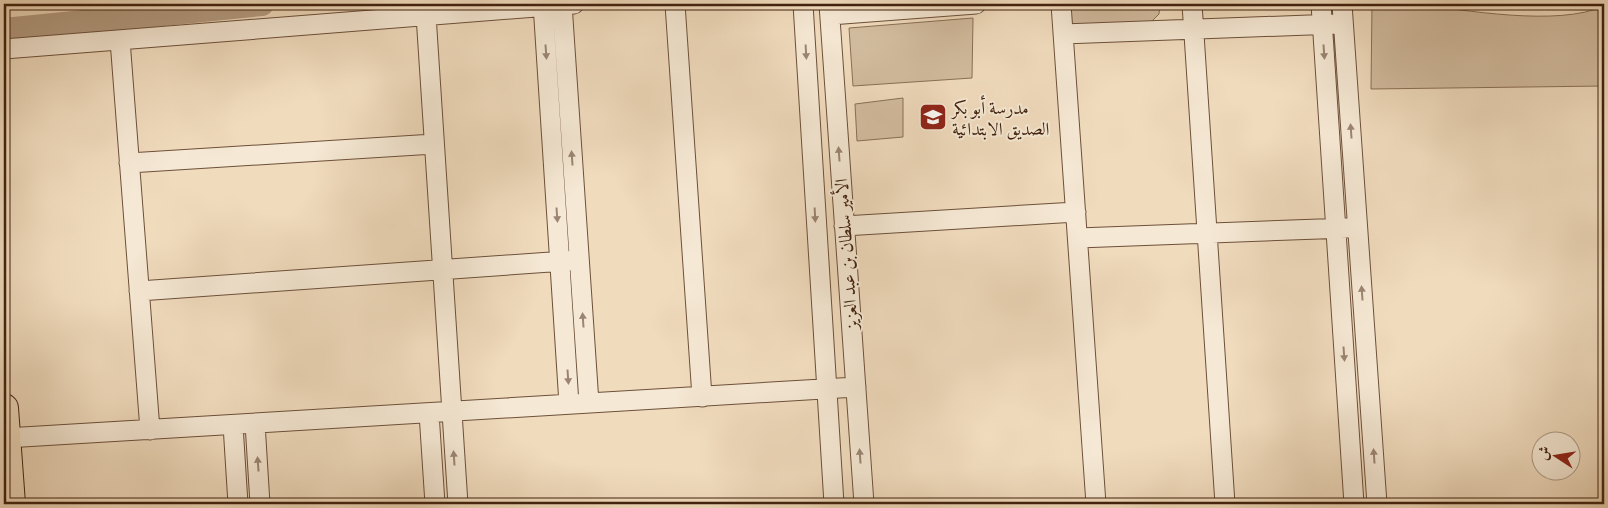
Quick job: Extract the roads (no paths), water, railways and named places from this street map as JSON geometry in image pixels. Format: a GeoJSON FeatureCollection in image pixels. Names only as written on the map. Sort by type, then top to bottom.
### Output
{"type":"FeatureCollection","features":[{"type":"Feature","properties":{"kind":"highway"},"geometry":{"type":"LineString","coordinates":[[4,408],[11,504]]}},
{"type":"Feature","properties":{"kind":"street"},"geometry":{"type":"LineString","coordinates":[[4,49],[120,40],[357,12],[426,15],[566,4],[579,260],[589,403]]}},
{"type":"Feature","properties":{"kind":"street"},"geometry":{"type":"LineString","coordinates":[[675,4],[702,397]]}},
{"type":"Feature","properties":{"kind":"street","name":"الأمير سلطان بن عبد العزيز"},"geometry":{"type":"LineString","coordinates":[[803,4],[834,504]]}},
{"type":"Feature","properties":{"kind":"street"},"geometry":{"type":"LineString","coordinates":[[829,9],[976,4]]}},
{"type":"Feature","properties":{"kind":"street"},"geometry":{"type":"LineString","coordinates":[[1061,4],[1096,504]]}},
{"type":"Feature","properties":{"kind":"street"},"geometry":{"type":"LineString","coordinates":[[1192,4],[1225,504]]}},
{"type":"Feature","properties":{"kind":"street"},"geometry":{"type":"LineString","coordinates":[[1321,4],[1354,504]]}},
{"type":"Feature","properties":{"kind":"street"},"geometry":{"type":"LineString","coordinates":[[1342,4],[1377,504]]}},
{"type":"Feature","properties":{"kind":"street"},"geometry":{"type":"LineString","coordinates":[[543,5],[570,404]]}},
{"type":"Feature","properties":{"kind":"street","name":"الأمير سلطان بن عبد العزيز"},"geometry":{"type":"LineString","coordinates":[[829,9],[864,504]]}},
{"type":"Feature","properties":{"kind":"street"},"geometry":{"type":"LineString","coordinates":[[426,15],[458,504]]}},
{"type":"Feature","properties":{"kind":"street"},"geometry":{"type":"LineString","coordinates":[[1063,34],[1344,24]]}},
{"type":"Feature","properties":{"kind":"street"},"geometry":{"type":"LineString","coordinates":[[120,40],[150,430]]}},
{"type":"Feature","properties":{"kind":"street"},"geometry":{"type":"LineString","coordinates":[[129,163],[434,144]]}},
{"type":"Feature","properties":{"kind":"street"},"geometry":{"type":"LineString","coordinates":[[844,226],[1076,212]]}},
{"type":"Feature","properties":{"kind":"street"},"geometry":{"type":"LineString","coordinates":[[1078,238],[1358,228]]}},
{"type":"Feature","properties":{"kind":"street"},"geometry":{"type":"LineString","coordinates":[[139,291],[579,260]]}},
{"type":"Feature","properties":{"kind":"street"},"geometry":{"type":"LineString","coordinates":[[6,438],[856,387]]}},
{"type":"Feature","properties":{"kind":"street"},"geometry":{"type":"LineString","coordinates":[[429,413],[435,504]]}},
{"type":"Feature","properties":{"kind":"street"},"geometry":{"type":"LineString","coordinates":[[255,423],[260,504]]}},
{"type":"Feature","properties":{"kind":"street"},"geometry":{"type":"LineString","coordinates":[[233,424],[238,504]]}},
{"type":"Feature","properties":{"kind":"waterway"},"geometry":{"type":"LineString","coordinates":[[4,30],[262,4]]}},
{"type":"Feature","properties":{"kind":"place","name":"مدرسة أبو بكر الصديق الابتدائية"},"geometry":{"type":"Point","coordinates":[933,117]}}]}
